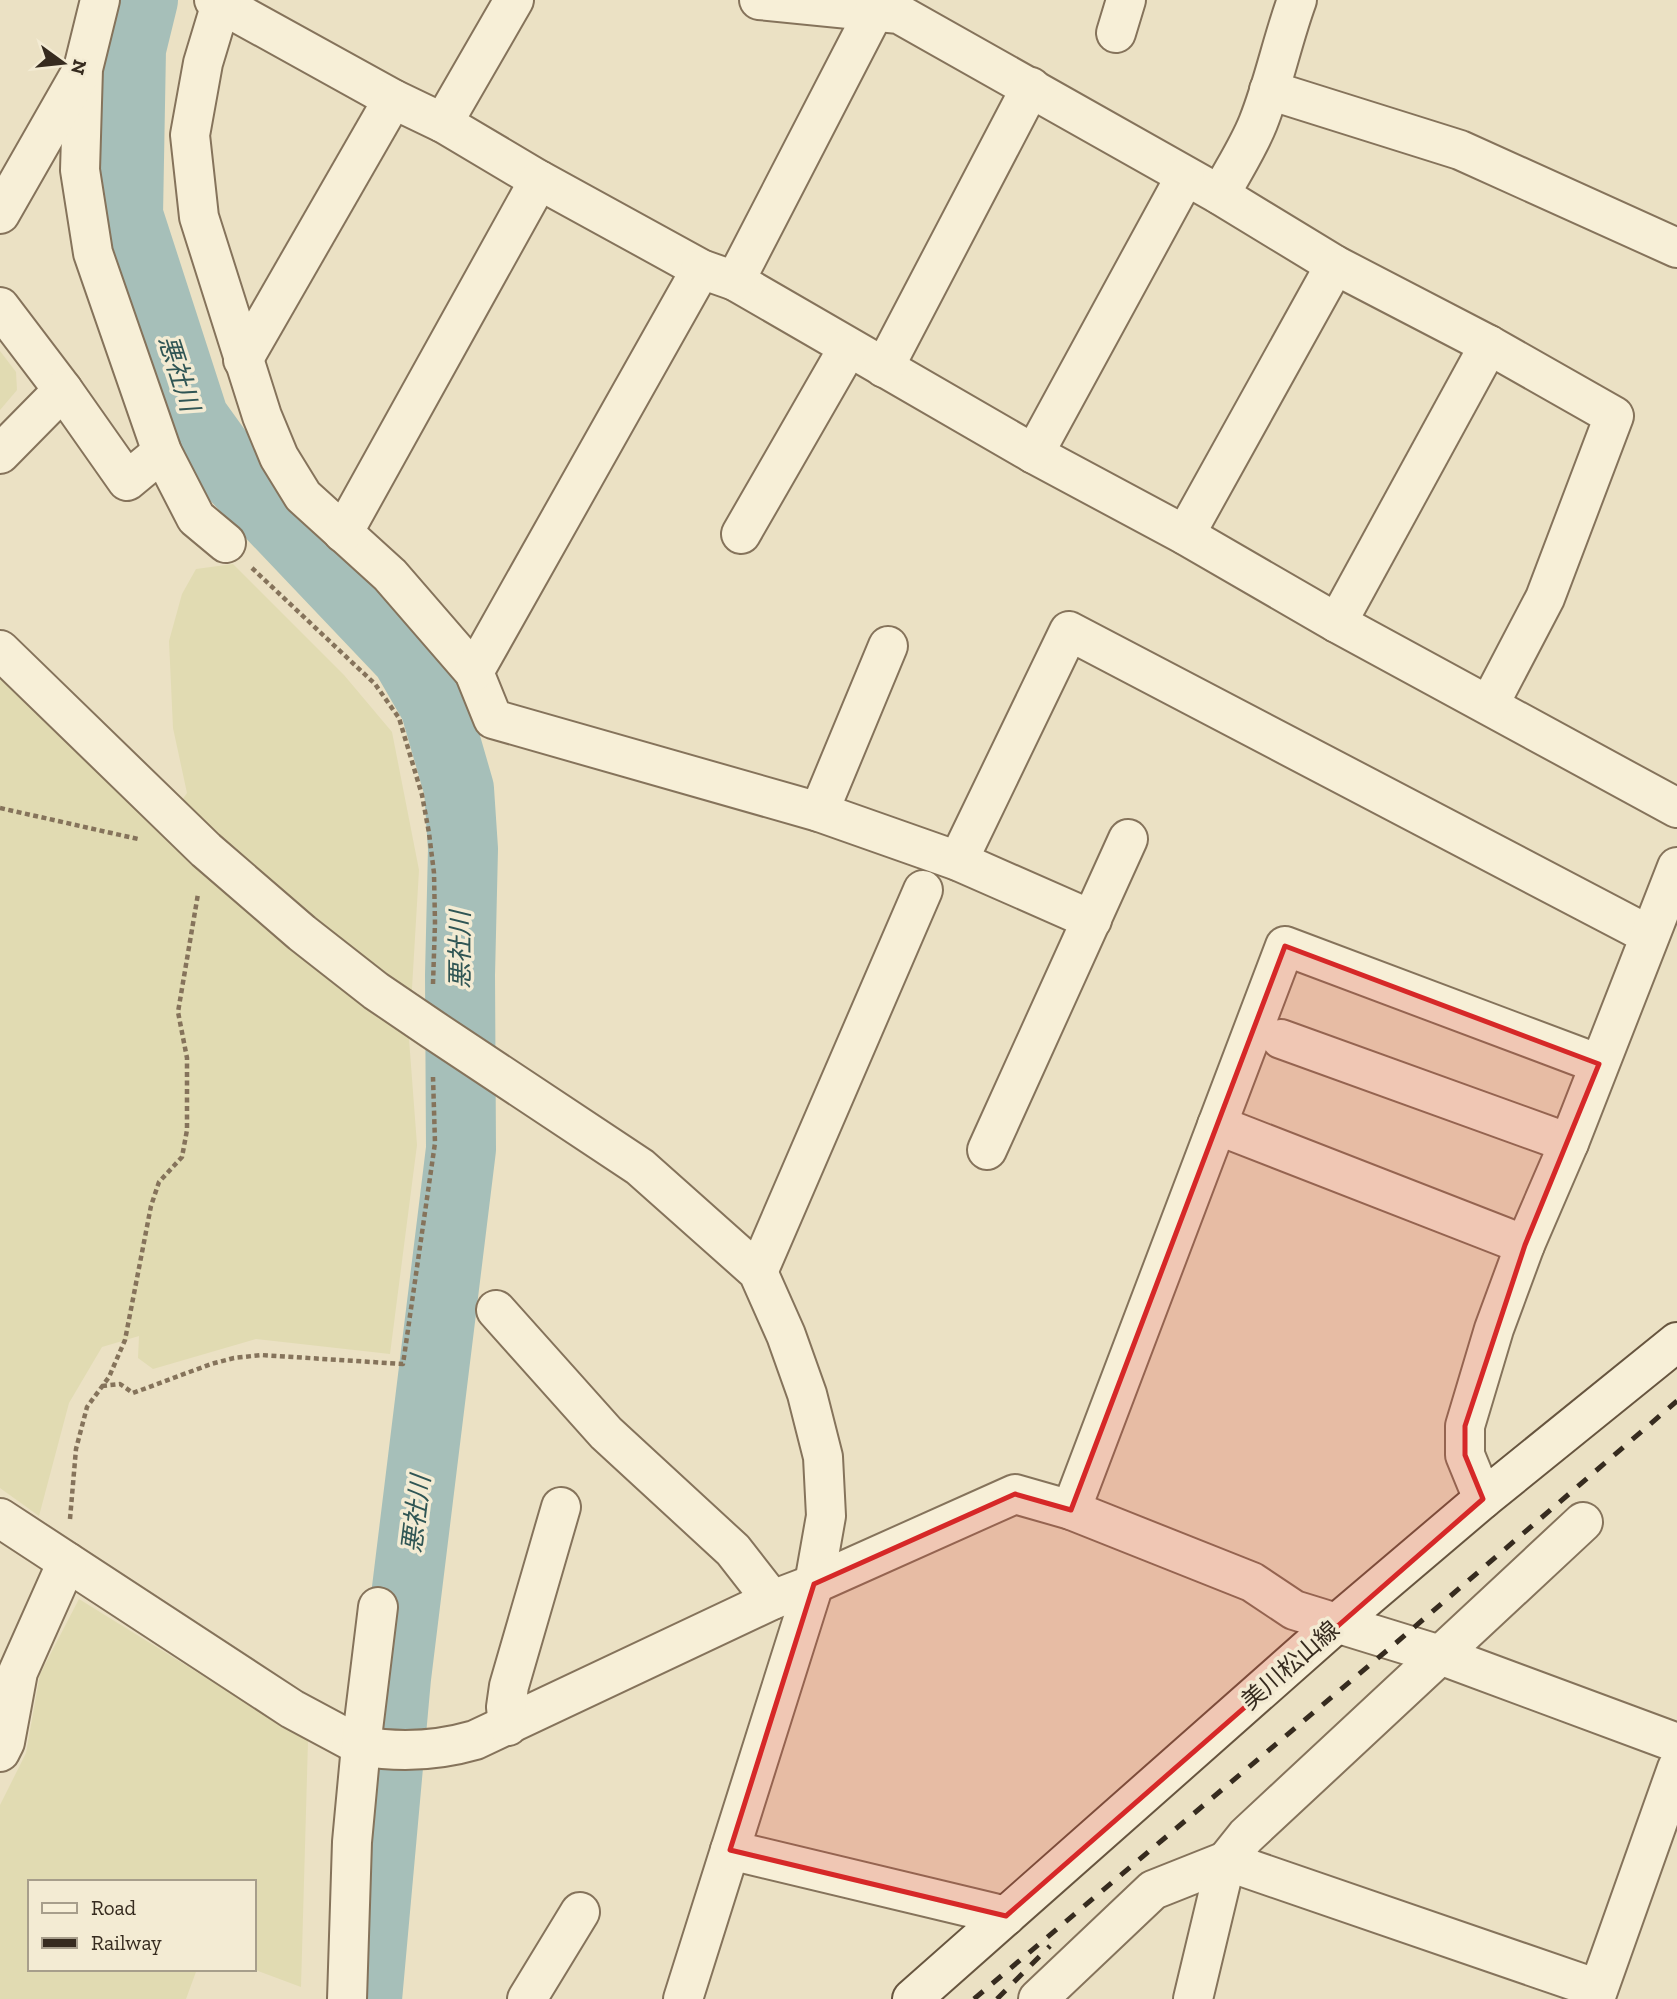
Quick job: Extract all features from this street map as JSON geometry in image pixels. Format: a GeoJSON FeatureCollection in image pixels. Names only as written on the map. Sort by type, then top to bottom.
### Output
{"type":"FeatureCollection","features":[{"type":"Feature","properties":{"kind":"street"},"geometry":{"type":"LineString","coordinates":[[100,0],[83,69],[80,170],[93,253],[162,452],[196,518],[226,543]]}},
{"type":"Feature","properties":{"kind":"street"},"geometry":{"type":"LineString","coordinates":[[443,123],[514,0]]}},
{"type":"Feature","properties":{"kind":"street"},"geometry":{"type":"LineString","coordinates":[[759,0],[899,14],[1220,195],[1335,264],[1489,345],[1614,416],[1545,598],[1489,705]]}},
{"type":"Feature","properties":{"kind":"street"},"geometry":{"type":"LineString","coordinates":[[1220,195],[1257,126],[1297,0]]}},
{"type":"Feature","properties":{"kind":"street"},"geometry":{"type":"LineString","coordinates":[[1091,920],[958,861],[819,812],[493,719],[474,672],[390,575],[303,496],[279,457],[243,360],[199,216],[190,135],[203,63],[219,2],[393,99],[443,123],[539,180],[718,275],[1034,454],[1185,535],[1337,623],[1677,808]]}},
{"type":"Feature","properties":{"kind":"street"},"geometry":{"type":"LineString","coordinates":[[474,672],[718,275],[874,12]]}},
{"type":"Feature","properties":{"kind":"street"},"geometry":{"type":"LineString","coordinates":[[0,214],[83,69]]}},
{"type":"Feature","properties":{"kind":"street"},"geometry":{"type":"LineString","coordinates":[[884,368],[1031,87]]}},
{"type":"Feature","properties":{"kind":"street"},"geometry":{"type":"LineString","coordinates":[[1269,90],[1460,150],[1677,248]]}},
{"type":"Feature","properties":{"kind":"street"},"geometry":{"type":"LineString","coordinates":[[243,360],[393,99]]}},
{"type":"Feature","properties":{"kind":"street"},"geometry":{"type":"LineString","coordinates":[[1034,454],[1185,177]]}},
{"type":"Feature","properties":{"kind":"street"},"geometry":{"type":"LineString","coordinates":[[343,533],[539,180]]}},
{"type":"Feature","properties":{"kind":"street"},"geometry":{"type":"LineString","coordinates":[[1185,535],[1335,264]]}},
{"type":"Feature","properties":{"kind":"street"},"geometry":{"type":"LineString","coordinates":[[0,307],[127,481],[162,452]]}},
{"type":"Feature","properties":{"kind":"street"},"geometry":{"type":"LineString","coordinates":[[1337,623],[1489,345]]}},
{"type":"Feature","properties":{"kind":"street"},"geometry":{"type":"LineString","coordinates":[[741,534],[849,348]]}},
{"type":"Feature","properties":{"kind":"street"},"geometry":{"type":"LineString","coordinates":[[0,454],[63,390]]}},
{"type":"Feature","properties":{"kind":"street"},"geometry":{"type":"LineString","coordinates":[[958,861],[1069,631],[1649,935]]}},
{"type":"Feature","properties":{"kind":"street"},"geometry":{"type":"LineString","coordinates":[[819,812],[888,646]]}},
{"type":"Feature","properties":{"kind":"street"},"geometry":{"type":"LineString","coordinates":[[0,650],[206,850],[302,933],[376,991],[640,1167],[728,1242],[758,1272],[786,1335],[807,1394],[823,1457],[826,1516],[814,1584],[683,1999]]}},
{"type":"Feature","properties":{"kind":"street"},"geometry":{"type":"LineString","coordinates":[[987,1150],[1128,839]]}},
{"type":"Feature","properties":{"kind":"street"},"geometry":{"type":"LineString","coordinates":[[1483,1499],[1465,1455],[1465,1426],[1494,1329],[1524,1245],[1569,1143],[1677,867]]}},
{"type":"Feature","properties":{"kind":"street"},"geometry":{"type":"LineString","coordinates":[[758,1272],[923,890]]}},
{"type":"Feature","properties":{"kind":"street"},"geometry":{"type":"LineString","coordinates":[[1071,1510],[1285,946],[1600,1064]]}},
{"type":"Feature","properties":{"kind":"street"},"geometry":{"type":"LineString","coordinates":[[1281,1039],[1569,1143]]}},
{"type":"Feature","properties":{"kind":"street"},"geometry":{"type":"LineString","coordinates":[[1217,1125],[1524,1245]]}},
{"type":"Feature","properties":{"kind":"street"},"geometry":{"type":"LineString","coordinates":[[496,1310],[606,1433],[733,1550],[772,1600]]}},
{"type":"Feature","properties":{"kind":"street","name":"美川松山線"},"geometry":{"type":"LineString","coordinates":[[912,1999],[1337,1623],[1483,1499],[1677,1342]]}},
{"type":"Feature","properties":{"kind":"street"},"geometry":{"type":"LineString","coordinates":[[0,1518],[292,1709],[367,1748],[425,1751],[475,1740],[772,1600],[814,1584],[1015,1494],[1071,1510],[1252,1582],[1294,1610],[1440,1655],[1677,1743]]}},
{"type":"Feature","properties":{"kind":"street"},"geometry":{"type":"LineString","coordinates":[[508,1726],[506,1707],[509,1686],[561,1507]]}},
{"type":"Feature","properties":{"kind":"street"},"geometry":{"type":"LineString","coordinates":[[1193,1999],[1226,1861],[1245,1836],[1583,1522]]}},
{"type":"Feature","properties":{"kind":"street"},"geometry":{"type":"LineString","coordinates":[[0,1752],[5,1742],[18,1672],[67,1562]]}},
{"type":"Feature","properties":{"kind":"street"},"geometry":{"type":"LineString","coordinates":[[347,1999],[352,1843],[367,1748],[378,1607]]}},
{"type":"Feature","properties":{"kind":"street"},"geometry":{"type":"LineString","coordinates":[[1038,1999],[1153,1890],[1226,1861],[1596,1994],[1677,1768]]}},
{"type":"Feature","properties":{"kind":"street"},"geometry":{"type":"LineString","coordinates":[[730,1850],[1006,1916]]}},
{"type":"Feature","properties":{"kind":"street"},"geometry":{"type":"LineString","coordinates":[[527,1999],[580,1912]]}},
{"type":"Feature","properties":{"kind":"path"},"geometry":{"type":"LineString","coordinates":[[102,1386],[120,1384],[133,1393],[211,1364],[261,1355],[403,1364],[435,1143],[437,1032],[434,873],[422,795],[399,718],[375,684],[226,543]]}},
{"type":"Feature","properties":{"kind":"path"},"geometry":{"type":"LineString","coordinates":[[0,808],[144,840]]}},
{"type":"Feature","properties":{"kind":"path"},"geometry":{"type":"LineString","coordinates":[[67,1562],[76,1449],[87,1407],[109,1377],[125,1340],[159,1182],[182,1157],[187,1130],[187,1058],[178,1012],[206,850]]}},
{"type":"Feature","properties":{"kind":"highlighted area"},"geometry":{"type":"Polygon","coordinates":[[[1285,946],[1599,1064],[1525,1245],[1465,1426],[1465,1455],[1483,1499],[1006,1916],[730,1850],[814,1584],[1015,1494],[1071,1510],[1285,946]]]}},
{"type":"Feature","properties":{"kind":"shaded area"},"geometry":{"type":"Polygon","coordinates":[[[0,351],[16,372],[17,390],[0,410],[0,351]]]}},
{"type":"Feature","properties":{"kind":"shaded area"},"geometry":{"type":"Polygon","coordinates":[[[233,564],[344,675],[392,732],[419,870],[409,1039],[417,1145],[390,1354],[256,1339],[153,1369],[138,1358],[139,1336],[102,1347],[69,1403],[39,1516],[0,1488],[0,678],[160,831],[187,793],[173,728],[169,641],[182,594],[196,569],[233,564]]]}},
{"type":"Feature","properties":{"kind":"shaded area"},"geometry":{"type":"Polygon","coordinates":[[[79,1599],[308,1741],[301,1987],[256,1970],[256,1880],[28,1880],[28,1971],[196,1971],[186,1999],[0,1999],[0,1805],[26,1753],[40,1674],[79,1599]]]}},
{"type":"Feature","properties":{"kind":"waterway","name":"悪社川"},"geometry":{"type":"LineString","coordinates":[[143,0],[131,49],[128,215],[194,419],[235,476],[406,656],[435,706],[459,789],[463,849],[460,975],[461,1149],[396,1678],[367,1999]]}},
{"type":"Feature","properties":{"kind":"railway"},"geometry":{"type":"LineString","coordinates":[[974,1999],[1397,1642],[1677,1401]]}},
{"type":"Feature","properties":{"kind":"railway"},"geometry":{"type":"LineString","coordinates":[[997,1999],[1050,1946]]}}]}
